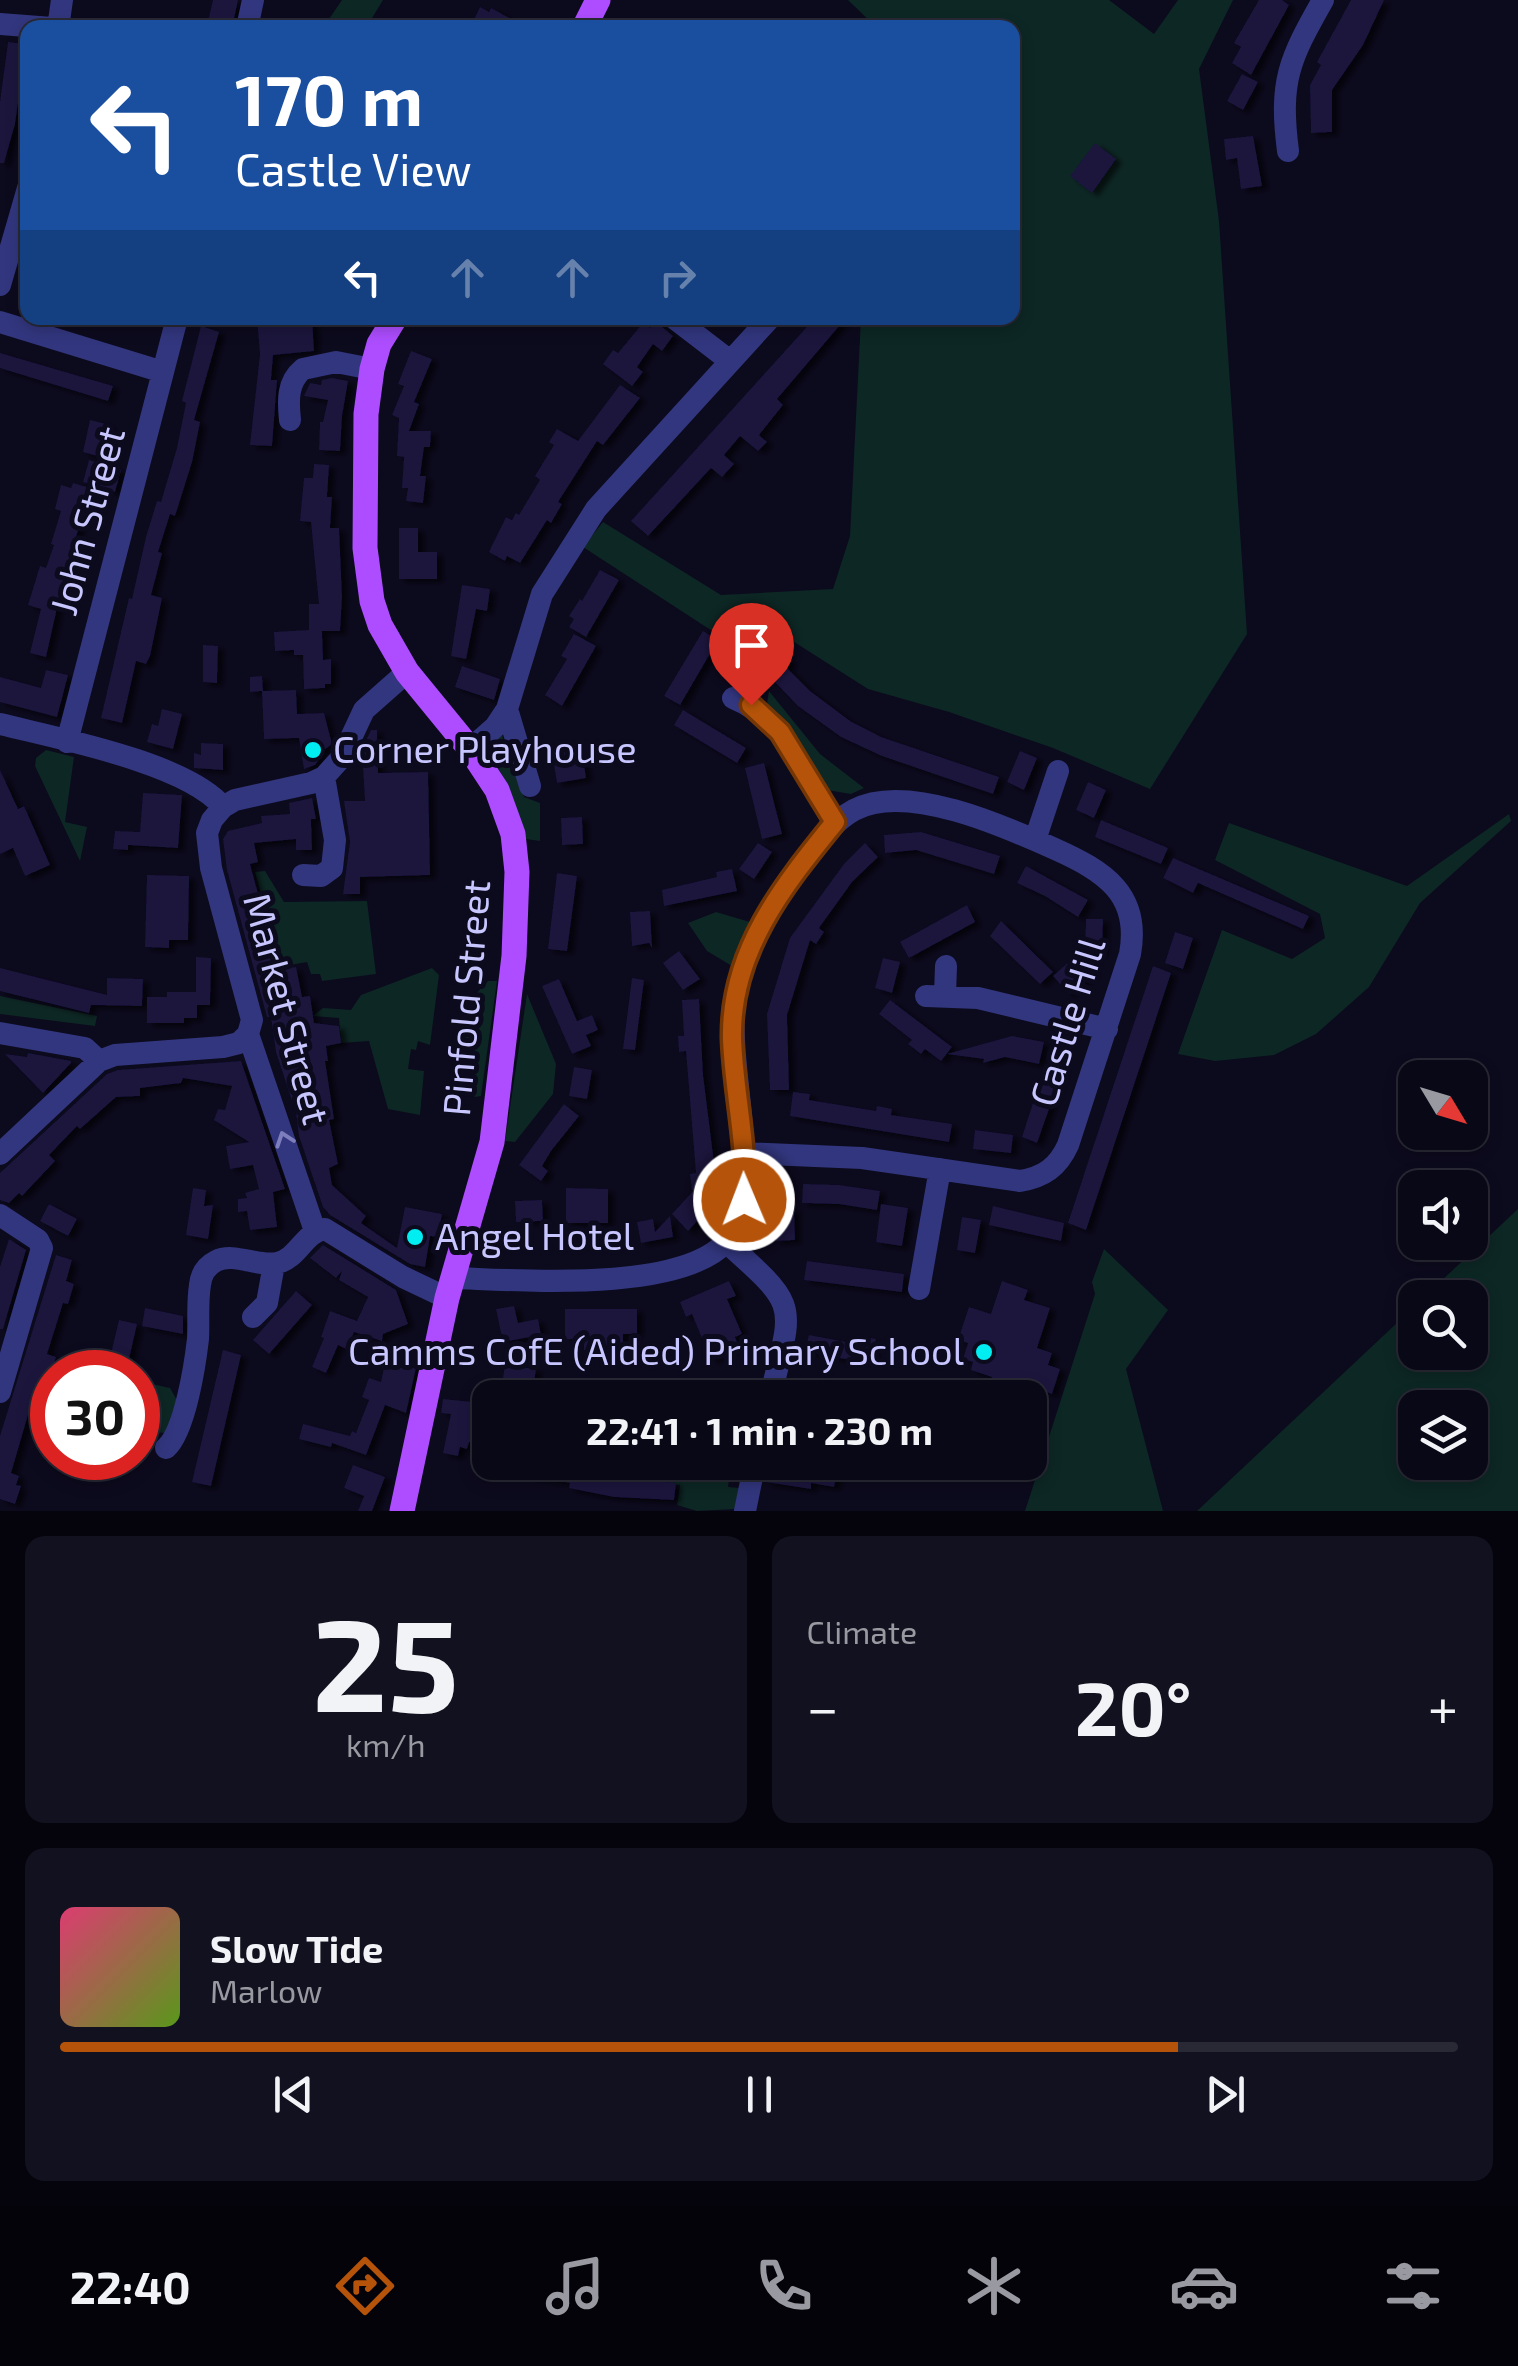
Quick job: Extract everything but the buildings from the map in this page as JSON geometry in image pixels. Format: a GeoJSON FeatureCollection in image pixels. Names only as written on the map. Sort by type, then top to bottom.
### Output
{"type":"FeatureCollection","features":[{"type":"Feature","properties":{"kind":"main road","name":"Pinfold Street"},"geometry":{"type":"LineString","coordinates":[[391,325],[379,344],[372,369],[366,414],[368,577],[380,625],[407,672],[470,749],[497,790],[513,834],[517,872],[516,927],[492,1142],[450,1288],[402,1511]]}},
{"type":"Feature","properties":{"kind":"street"},"geometry":{"type":"LineString","coordinates":[[1288,151],[1285,82],[1298,45],[1323,0]]}},
{"type":"Feature","properties":{"kind":"street"},"geometry":{"type":"LineString","coordinates":[[0,285],[20,216]]}},
{"type":"Feature","properties":{"kind":"street"},"geometry":{"type":"LineString","coordinates":[[0,322],[163,372]]}},
{"type":"Feature","properties":{"kind":"street","name":"John Street"},"geometry":{"type":"LineString","coordinates":[[67,742],[175,325]]}},
{"type":"Feature","properties":{"kind":"street"},"geometry":{"type":"LineString","coordinates":[[683,325],[730,361]]}},
{"type":"Feature","properties":{"kind":"street"},"geometry":{"type":"LineString","coordinates":[[470,749],[507,710],[533,616],[596,509],[763,325]]}},
{"type":"Feature","properties":{"kind":"street"},"geometry":{"type":"LineString","coordinates":[[290,420],[288,398],[292,383],[303,369],[336,362],[372,369]]}},
{"type":"Feature","properties":{"kind":"street"},"geometry":{"type":"LineString","coordinates":[[0,724],[170,773],[202,789],[223,807],[248,794],[311,783],[324,777],[342,757],[364,710],[407,672]]}},
{"type":"Feature","properties":{"kind":"street"},"geometry":{"type":"LineString","coordinates":[[748,697],[780,732],[835,822]]}},
{"type":"Feature","properties":{"kind":"street"},"geometry":{"type":"LineString","coordinates":[[507,710],[530,786]]}},
{"type":"Feature","properties":{"kind":"street"},"geometry":{"type":"LineString","coordinates":[[1035,840],[1058,772]]}},
{"type":"Feature","properties":{"kind":"street"},"geometry":{"type":"LineString","coordinates":[[303,876],[321,876],[332,868],[335,840],[324,777]]}},
{"type":"Feature","properties":{"kind":"street","name":"Castle Hill"},"geometry":{"type":"LineString","coordinates":[[726,1242],[735,1229],[744,1200],[744,1153],[732,1041],[740,974],[780,891],[835,822],[870,804],[903,799],[922,802],[1035,840],[1111,880],[1127,907],[1132,940],[1068,1145],[1054,1167],[1020,1181],[862,1158],[744,1153]]}},
{"type":"Feature","properties":{"kind":"street","name":"Market Street"},"geometry":{"type":"LineString","coordinates":[[223,807],[207,833],[209,852],[252,1020],[248,1034],[316,1231]]}},
{"type":"Feature","properties":{"kind":"street"},"geometry":{"type":"LineString","coordinates":[[946,966],[935,996],[978,998],[1106,1029]]}},
{"type":"Feature","properties":{"kind":"street"},"geometry":{"type":"LineString","coordinates":[[0,1034],[85,1048],[99,1062]]}},
{"type":"Feature","properties":{"kind":"street"},"geometry":{"type":"LineString","coordinates":[[0,1154],[99,1062],[115,1055],[224,1047],[239,1044],[248,1034]]}},
{"type":"Feature","properties":{"kind":"street"},"geometry":{"type":"LineString","coordinates":[[919,1289],[940,1169]]}},
{"type":"Feature","properties":{"kind":"street"},"geometry":{"type":"LineString","coordinates":[[0,1216],[38,1240],[42,1248],[0,1392]]}},
{"type":"Feature","properties":{"kind":"street"},"geometry":{"type":"LineString","coordinates":[[166,1448],[177,1435],[195,1360],[204,1271],[222,1259],[274,1264],[290,1258],[316,1231],[334,1232],[403,1277],[450,1288],[647,1275],[690,1264],[726,1242],[781,1294],[786,1306],[786,1328],[774,1380]]}},
{"type":"Feature","properties":{"kind":"street"},"geometry":{"type":"LineString","coordinates":[[253,1317],[266,1303],[274,1264]]}},
{"type":"Feature","properties":{"kind":"street"},"geometry":{"type":"LineString","coordinates":[[744,1511],[752,1480]]}},
{"type":"Feature","properties":{"kind":"green space"},"geometry":{"type":"Polygon","coordinates":[[[342,0],[383,0],[371,20],[329,19],[342,0]]]}},
{"type":"Feature","properties":{"kind":"green space"},"geometry":{"type":"Polygon","coordinates":[[[848,0],[1109,0],[1154,34],[1178,0],[1233,0],[1199,69],[1219,221],[1247,634],[1150,789],[1053,748],[868,689],[769,626],[743,651],[583,547],[603,522],[721,595],[833,589],[850,536],[861,325],[1020,325],[1020,20],[869,20],[848,0]]]}},
{"type":"Feature","properties":{"kind":"green space"},"geometry":{"type":"Polygon","coordinates":[[[769,691],[820,754],[864,788],[851,794],[821,789],[790,729],[767,704],[769,691]]]}},
{"type":"Feature","properties":{"kind":"green space"},"geometry":{"type":"Polygon","coordinates":[[[502,735],[524,797],[540,803],[540,841],[526,839],[509,787],[494,761],[494,740],[502,735]]]}},
{"type":"Feature","properties":{"kind":"green space"},"geometry":{"type":"Polygon","coordinates":[[[46,750],[74,757],[65,822],[87,827],[80,861],[35,766],[36,758],[46,750]]]}},
{"type":"Feature","properties":{"kind":"green space"},"geometry":{"type":"Polygon","coordinates":[[[1509,814],[1511,821],[1420,903],[1369,987],[1316,1034],[1274,1055],[1215,1061],[1178,1054],[1222,930],[1292,959],[1325,938],[1320,914],[1215,860],[1229,823],[1407,886],[1509,814]]]}},
{"type":"Feature","properties":{"kind":"green space"},"geometry":{"type":"Polygon","coordinates":[[[265,871],[284,902],[367,901],[376,974],[322,981],[320,974],[311,974],[307,962],[280,962],[255,872],[265,871]]]}},
{"type":"Feature","properties":{"kind":"green space"},"geometry":{"type":"Polygon","coordinates":[[[716,912],[750,922],[732,966],[707,951],[688,923],[716,912]]]}},
{"type":"Feature","properties":{"kind":"green space"},"geometry":{"type":"Polygon","coordinates":[[[432,968],[439,975],[430,1045],[418,1041],[416,1050],[411,1049],[408,1069],[424,1071],[420,1115],[388,1109],[369,1041],[341,1043],[339,1018],[313,1016],[323,1008],[351,1010],[361,995],[432,968]]]}},
{"type":"Feature","properties":{"kind":"green space"},"geometry":{"type":"Polygon","coordinates":[[[488,981],[497,981],[481,1096],[475,1097],[462,1084],[460,1074],[471,999],[488,981]]]}},
{"type":"Feature","properties":{"kind":"green space"},"geometry":{"type":"Polygon","coordinates":[[[527,994],[556,1064],[553,1094],[515,1142],[505,1141],[527,994]]]}},
{"type":"Feature","properties":{"kind":"green space"},"geometry":{"type":"Polygon","coordinates":[[[0,996],[97,1016],[95,1026],[0,1014],[0,996]]]}},
{"type":"Feature","properties":{"kind":"green space"},"geometry":{"type":"Polygon","coordinates":[[[1518,1209],[1518,1511],[1197,1511],[1398,1322],[1398,1370],[1488,1370],[1488,1280],[1442,1280],[1464,1260],[1488,1260],[1488,1237],[1518,1209]]]}},
{"type":"Feature","properties":{"kind":"green space"},"geometry":{"type":"Polygon","coordinates":[[[1104,1249],[1168,1310],[1126,1369],[1163,1511],[1025,1511],[1035,1480],[1047,1480],[1047,1443],[1095,1294],[1092,1282],[1104,1249]]]}},
{"type":"Feature","properties":{"kind":"green space"},"geometry":{"type":"Polygon","coordinates":[[[160,1386],[170,1388],[178,1402],[166,1433],[160,1432],[160,1386]]]}},
{"type":"Feature","properties":{"kind":"green space"},"geometry":{"type":"Polygon","coordinates":[[[642,1480],[729,1480],[728,1487],[740,1488],[735,1509],[697,1511],[677,1505],[680,1485],[642,1480]]]}},
{"type":"Feature","properties":{"kind":"place","name":"Corner Playhouse"},"geometry":{"type":"Point","coordinates":[313,750]}},
{"type":"Feature","properties":{"kind":"place","name":"Angel Hotel"},"geometry":{"type":"Point","coordinates":[415,1237]}},
{"type":"Feature","properties":{"kind":"place","name":"Camms CofE (Aided) Primary School"},"geometry":{"type":"Point","coordinates":[984,1352]}},
{"type":"Feature","properties":{"kind":"route"},"geometry":{"type":"LineString","coordinates":[[744,1200],[744,1153],[732,1041],[740,974],[780,891],[835,822],[780,732],[751,705]]}}]}
